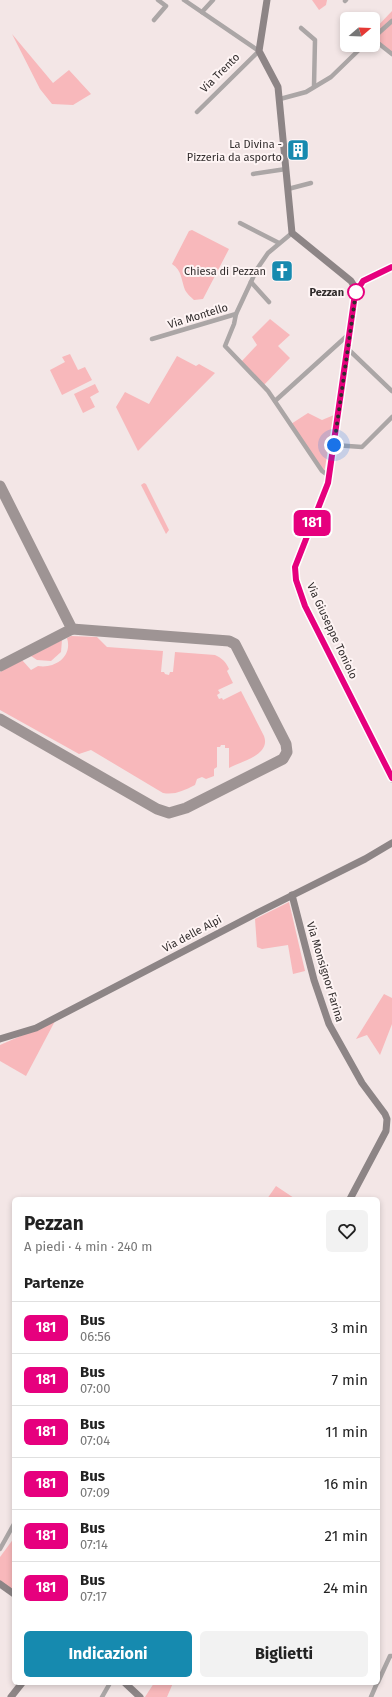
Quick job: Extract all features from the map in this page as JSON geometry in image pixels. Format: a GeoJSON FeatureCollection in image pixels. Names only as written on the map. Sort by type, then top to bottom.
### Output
{"type":"FeatureCollection","features":[{"type":"Feature","properties":{"kind":"street"},"geometry":{"type":"LineString","coordinates":[[154,20],[166,6],[158,0]]}},
{"type":"Feature","properties":{"kind":"street"},"geometry":{"type":"LineString","coordinates":[[184,0],[259,51],[273,74],[278,87],[280,99],[292,233],[348,278],[361,281],[392,267]]}},
{"type":"Feature","properties":{"kind":"street"},"geometry":{"type":"LineString","coordinates":[[202,12],[213,0]]}},
{"type":"Feature","properties":{"kind":"street"},"geometry":{"type":"LineString","coordinates":[[259,51],[267,0]]}},
{"type":"Feature","properties":{"kind":"street"},"geometry":{"type":"LineString","coordinates":[[380,32],[392,21]]}},
{"type":"Feature","properties":{"kind":"street"},"geometry":{"type":"LineString","coordinates":[[301,28],[315,40],[314,86]]}},
{"type":"Feature","properties":{"kind":"street"},"geometry":{"type":"LineString","coordinates":[[380,44],[392,54]]}},
{"type":"Feature","properties":{"kind":"street","name":"Via Trento"},"geometry":{"type":"LineString","coordinates":[[197,112],[259,51]]}},
{"type":"Feature","properties":{"kind":"street"},"geometry":{"type":"LineString","coordinates":[[280,99],[306,92],[331,77],[357,52]]}},
{"type":"Feature","properties":{"kind":"street"},"geometry":{"type":"LineString","coordinates":[[253,174],[286,169]]}},
{"type":"Feature","properties":{"kind":"street"},"geometry":{"type":"LineString","coordinates":[[288,189],[311,183]]}},
{"type":"Feature","properties":{"kind":"street"},"geometry":{"type":"LineString","coordinates":[[240,224],[279,243]]}},
{"type":"Feature","properties":{"kind":"street","name":"Via Montello"},"geometry":{"type":"LineString","coordinates":[[152,339],[236,314],[260,263],[268,253],[292,233]]}},
{"type":"Feature","properties":{"kind":"street","name":"Via Giuseppe Toniolo"},"geometry":{"type":"LineString","coordinates":[[361,281],[355,294],[329,476],[295,567],[296,580],[305,606],[392,778]]}},
{"type":"Feature","properties":{"kind":"street"},"geometry":{"type":"LineString","coordinates":[[251,282],[269,302]]}},
{"type":"Feature","properties":{"kind":"street"},"geometry":{"type":"LineString","coordinates":[[236,314],[234,324],[225,346],[268,391],[275,401],[278,409],[322,470],[329,476]]}},
{"type":"Feature","properties":{"kind":"street"},"geometry":{"type":"LineString","coordinates":[[275,401],[349,334]]}},
{"type":"Feature","properties":{"kind":"street"},"geometry":{"type":"LineString","coordinates":[[348,349],[392,391]]}},
{"type":"Feature","properties":{"kind":"street"},"geometry":{"type":"LineString","coordinates":[[334,445],[362,447],[392,417]]}},
{"type":"Feature","properties":{"kind":"street","name":"Via delle Alpi"},"geometry":{"type":"LineString","coordinates":[[0,1040],[36,1028],[292,895],[365,859],[392,843]]}},
{"type":"Feature","properties":{"kind":"street","name":"Via Monsignor Farina"},"geometry":{"type":"LineString","coordinates":[[292,895],[314,980],[328,1024],[362,1083],[387,1120],[386,1130],[351,1197]]}},
{"type":"Feature","properties":{"kind":"street"},"geometry":{"type":"LineString","coordinates":[[0,1549],[12,1528]]}},
{"type":"Feature","properties":{"kind":"street"},"geometry":{"type":"LineString","coordinates":[[0,1584],[12,1593]]}},
{"type":"Feature","properties":{"kind":"street"},"geometry":{"type":"LineString","coordinates":[[380,1678],[390,1656],[392,1656]]}},
{"type":"Feature","properties":{"kind":"street"},"geometry":{"type":"LineString","coordinates":[[11,1697],[20,1685]]}},
{"type":"Feature","properties":{"kind":"street"},"geometry":{"type":"LineString","coordinates":[[102,1697],[109,1685]]}},
{"type":"Feature","properties":{"kind":"street"},"geometry":{"type":"LineString","coordinates":[[127,1685],[140,1697]]}},
{"type":"Feature","properties":{"kind":"street"},"geometry":{"type":"LineString","coordinates":[[371,1697],[377,1685]]}},
{"type":"Feature","properties":{"kind":"shaded area"},"geometry":{"type":"Polygon","coordinates":[[[312,0],[327,0],[326,5],[319,10],[312,0]]]}},
{"type":"Feature","properties":{"kind":"shaded area"},"geometry":{"type":"Polygon","coordinates":[[[392,11],[392,52],[380,43],[380,24],[392,11]]]}},
{"type":"Feature","properties":{"kind":"shaded area"},"geometry":{"type":"Polygon","coordinates":[[[12,34],[53,83],[69,70],[91,94],[73,105],[52,104],[40,89],[12,34]]]}},
{"type":"Feature","properties":{"kind":"shaded area"},"geometry":{"type":"Polygon","coordinates":[[[192,230],[229,249],[203,299],[194,300],[186,291],[178,269],[172,264],[189,231],[192,230]]]}},
{"type":"Feature","properties":{"kind":"shaded area"},"geometry":{"type":"Polygon","coordinates":[[[270,319],[290,335],[278,346],[290,358],[262,387],[241,362],[257,345],[252,337],[270,319]]]}},
{"type":"Feature","properties":{"kind":"shaded area"},"geometry":{"type":"Polygon","coordinates":[[[70,354],[78,370],[85,367],[92,380],[62,395],[50,370],[65,362],[62,357],[70,354]]]}},
{"type":"Feature","properties":{"kind":"shaded area"},"geometry":{"type":"Polygon","coordinates":[[[177,356],[196,366],[199,364],[215,373],[138,451],[116,407],[125,392],[149,404],[177,356]]]}},
{"type":"Feature","properties":{"kind":"shaded area"},"geometry":{"type":"Polygon","coordinates":[[[95,384],[99,392],[90,397],[95,407],[83,413],[74,394],[95,384]]]}},
{"type":"Feature","properties":{"kind":"shaded area"},"geometry":{"type":"Polygon","coordinates":[[[308,413],[322,420],[334,415],[324,473],[291,424],[308,413]]]}},
{"type":"Feature","properties":{"kind":"shaded area"},"geometry":{"type":"Polygon","coordinates":[[[144,483],[146,484],[169,530],[166,534],[141,485],[144,483]]]}},
{"type":"Feature","properties":{"kind":"shaded area"},"geometry":{"type":"Polygon","coordinates":[[[71,636],[97,637],[107,647],[163,651],[161,672],[169,675],[170,672],[173,672],[175,652],[215,655],[220,657],[224,660],[229,669],[227,671],[233,683],[218,690],[220,693],[217,695],[219,699],[222,698],[223,700],[241,691],[264,736],[265,743],[263,748],[259,753],[248,760],[229,768],[229,748],[225,748],[225,745],[221,745],[220,747],[217,747],[217,767],[214,769],[214,776],[206,779],[202,777],[197,779],[195,785],[179,792],[163,793],[91,750],[79,754],[0,710],[0,672],[22,660],[31,670],[38,666],[50,666],[56,663],[65,656],[68,645],[67,638],[71,636]]]}},
{"type":"Feature","properties":{"kind":"shaded area"},"geometry":{"type":"Polygon","coordinates":[[[62,640],[61,652],[51,661],[37,660],[31,656],[62,640]]]}},
{"type":"Feature","properties":{"kind":"shaded area"},"geometry":{"type":"Polygon","coordinates":[[[289,902],[305,971],[293,974],[288,945],[262,949],[257,947],[255,919],[289,902]]]}},
{"type":"Feature","properties":{"kind":"shaded area"},"geometry":{"type":"Polygon","coordinates":[[[384,994],[392,998],[392,1024],[380,1055],[367,1035],[356,1039],[384,994]]]}},
{"type":"Feature","properties":{"kind":"shaded area"},"geometry":{"type":"Polygon","coordinates":[[[55,1021],[26,1076],[0,1061],[0,1045],[55,1021]]]}},
{"type":"Feature","properties":{"kind":"shaded area"},"geometry":{"type":"Polygon","coordinates":[[[276,1186],[292,1197],[268,1197],[276,1186]]]}},
{"type":"Feature","properties":{"kind":"shaded area"},"geometry":{"type":"Polygon","coordinates":[[[12,1541],[12,1590],[0,1581],[0,1557],[12,1541]]]}},
{"type":"Feature","properties":{"kind":"shaded area"},"geometry":{"type":"Polygon","coordinates":[[[153,1685],[172,1685],[167,1697],[145,1697],[153,1685]]]}},
{"type":"Feature","properties":{"kind":"taxiway"},"geometry":{"type":"LineString","coordinates":[[0,486],[72,629],[0,666]]}},
{"type":"Feature","properties":{"kind":"taxiway"},"geometry":{"type":"LineString","coordinates":[[0,719],[157,809],[169,813],[186,808],[283,759],[287,752],[286,744],[235,644],[229,641],[72,629]]}},
{"type":"Feature","properties":{"kind":"bus line","name":"181"},"geometry":{"type":"LineString","coordinates":[[392,267],[363,281],[355,294],[328,483],[295,567],[299,592],[305,606],[392,778]]}},
{"type":"Feature","properties":{"kind":"place","name":"La Divina - Pizzeria da asporto"},"geometry":{"type":"Point","coordinates":[298,150]}},
{"type":"Feature","properties":{"kind":"place","name":"Chiesa di Pezzan"},"geometry":{"type":"Point","coordinates":[282,271]}},
{"type":"Feature","properties":{"kind":"place","name":"Pezzan"},"geometry":{"type":"Point","coordinates":[356,292]}},
{"type":"Feature","properties":{"kind":"route"},"geometry":{"type":"LineString","coordinates":[[334,445],[356,292]]}}]}
